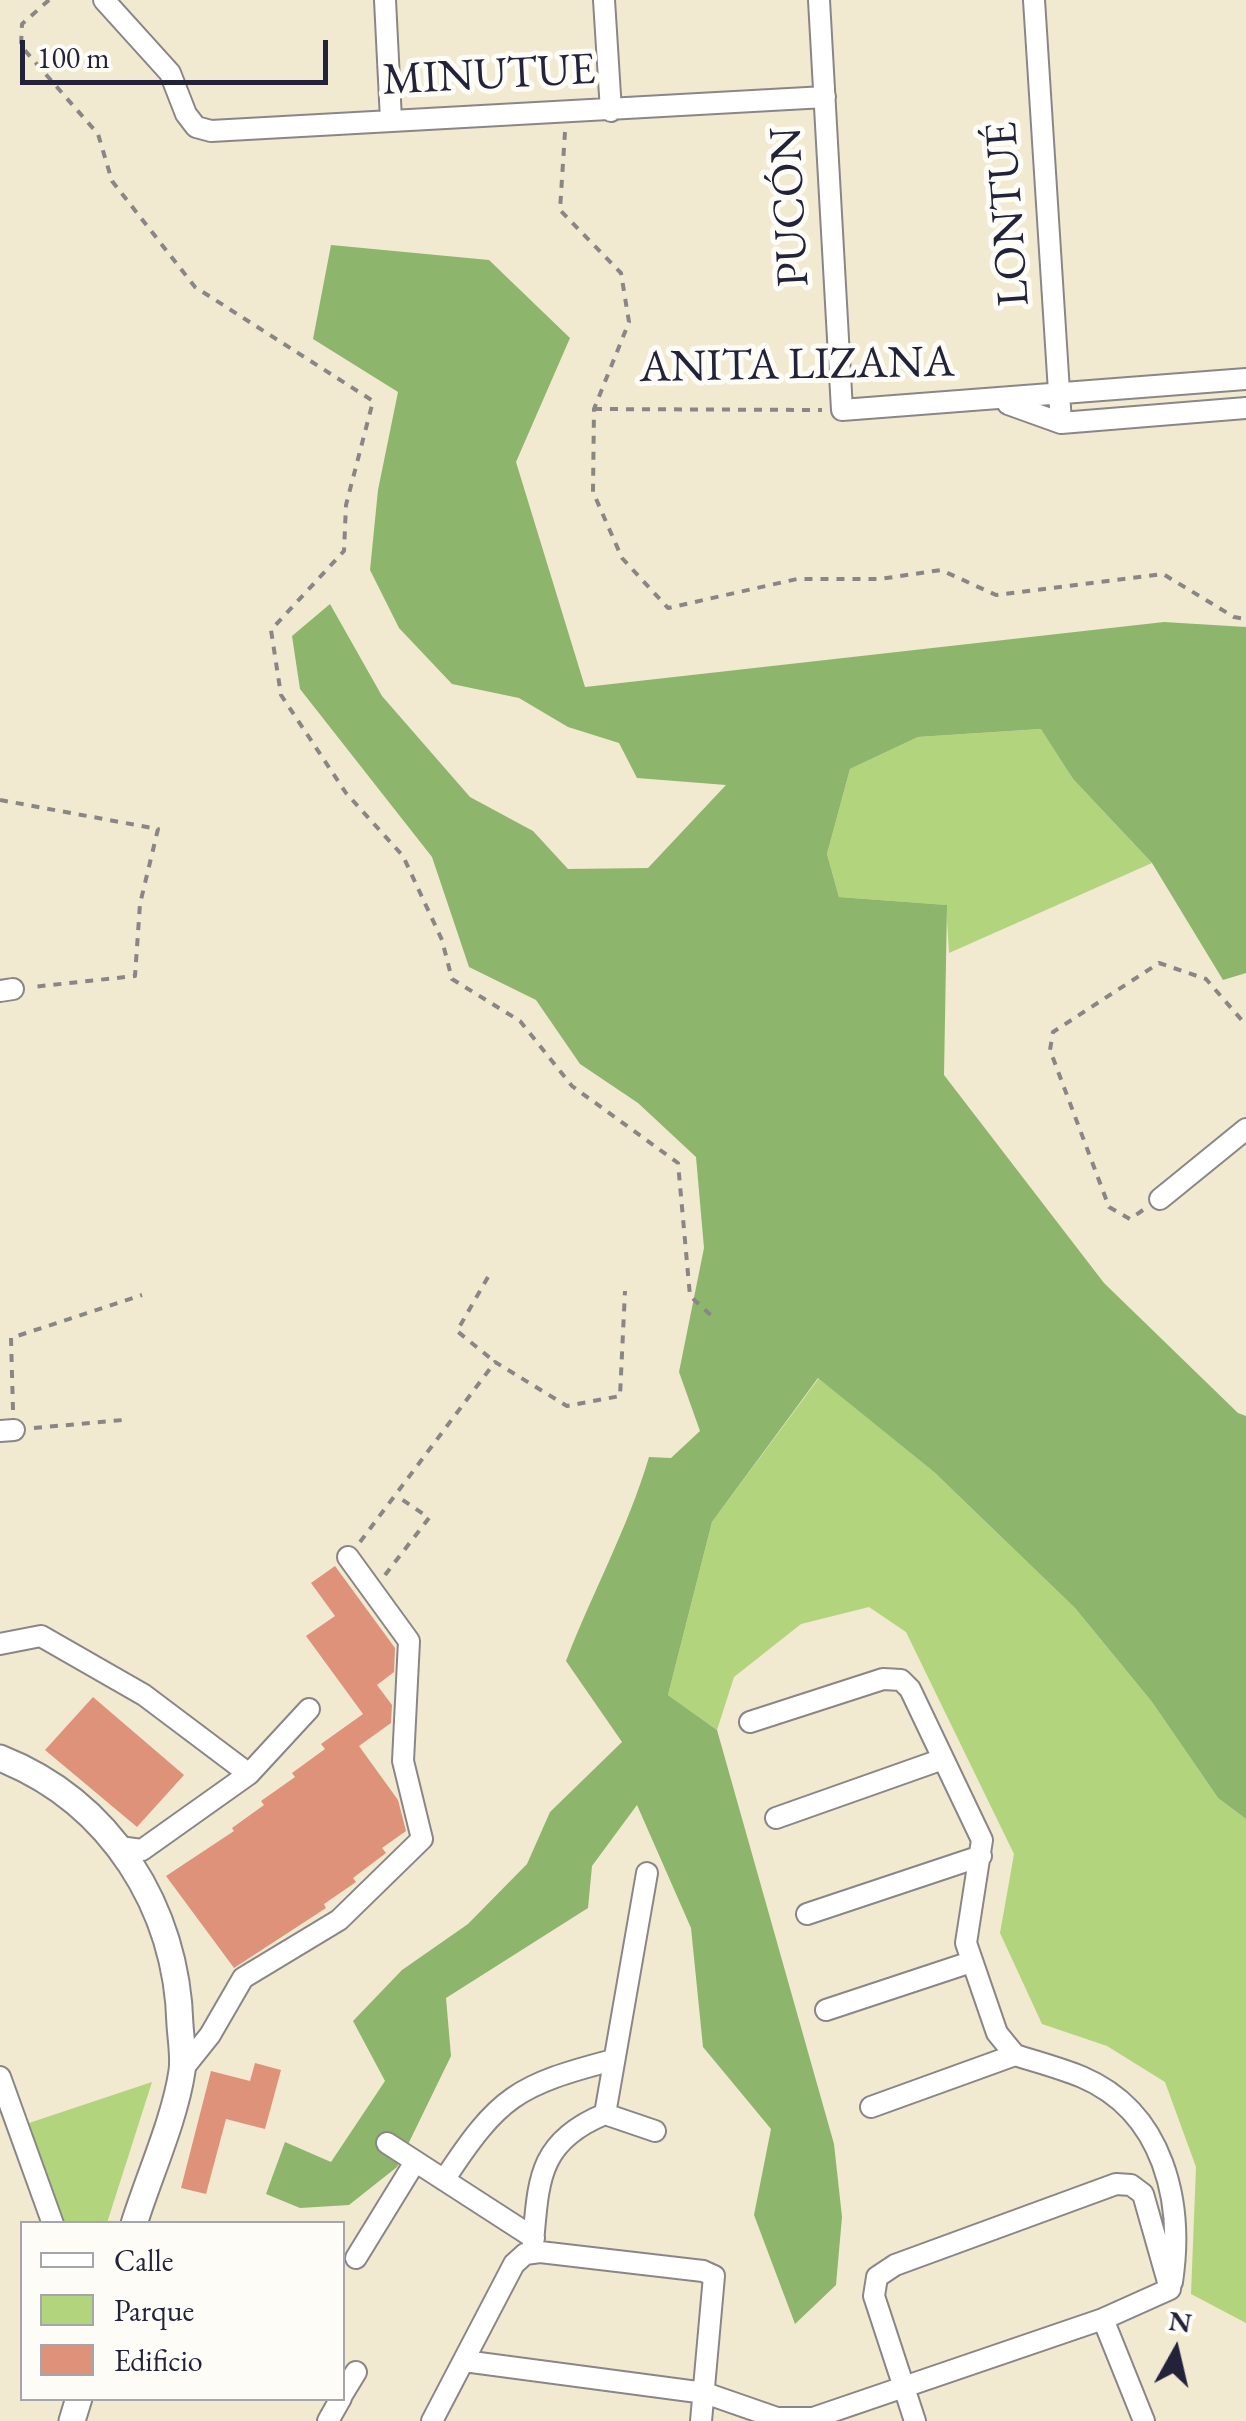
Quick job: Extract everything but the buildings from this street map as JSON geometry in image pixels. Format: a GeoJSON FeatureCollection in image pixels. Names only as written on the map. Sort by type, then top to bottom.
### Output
{"type":"FeatureCollection","features":[{"type":"Feature","properties":{"kind":"street","name":"MINUTUE"},"geometry":{"type":"LineString","coordinates":[[104,0],[170,73],[186,114],[196,126],[211,131],[825,97]]}},
{"type":"Feature","properties":{"kind":"street"},"geometry":{"type":"LineString","coordinates":[[385,0],[392,120]]}},
{"type":"Feature","properties":{"kind":"street"},"geometry":{"type":"LineString","coordinates":[[604,0],[611,111]]}},
{"type":"Feature","properties":{"kind":"street","name":"PUCÓN"},"geometry":{"type":"LineString","coordinates":[[819,0],[842,410]]}},
{"type":"Feature","properties":{"kind":"street","name":"LONTUÉ"},"geometry":{"type":"LineString","coordinates":[[1034,0],[1061,423]]}},
{"type":"Feature","properties":{"kind":"street","name":"ANITA LIZANA"},"geometry":{"type":"LineString","coordinates":[[842,410],[1246,380]]}},
{"type":"Feature","properties":{"kind":"street","name":"ANITA LIZANA"},"geometry":{"type":"LineString","coordinates":[[1002,401],[1061,423],[1246,408]]}},
{"type":"Feature","properties":{"kind":"street"},"geometry":{"type":"LineString","coordinates":[[1160,1199],[1246,1129]]}},
{"type":"Feature","properties":{"kind":"street"},"geometry":{"type":"LineString","coordinates":[[182,2070],[210,2035],[243,1978],[339,1920],[422,1839],[403,1761],[409,1641],[348,1558]]}},
{"type":"Feature","properties":{"kind":"street"},"geometry":{"type":"LineString","coordinates":[[0,1644],[40,1636],[144,1694],[249,1774]]}},
{"type":"Feature","properties":{"kind":"street"},"geometry":{"type":"LineString","coordinates":[[750,1722],[883,1679],[901,1680],[910,1689],[982,1840],[966,1943],[997,2033],[1014,2055],[1083,2078],[1116,2097],[1136,2116],[1159,2148],[1170,2186],[1178,2244],[1170,2289]]}},
{"type":"Feature","properties":{"kind":"street"},"geometry":{"type":"LineString","coordinates":[[119,1846],[142,1850],[249,1774],[308,1709]]}},
{"type":"Feature","properties":{"kind":"street"},"geometry":{"type":"LineString","coordinates":[[0,1758],[58,1789],[119,1846],[150,1894],[170,1946],[180,2002],[182,2070],[135,2221]]}},
{"type":"Feature","properties":{"kind":"street"},"geometry":{"type":"LineString","coordinates":[[776,1818],[943,1760]]}},
{"type":"Feature","properties":{"kind":"street"},"geometry":{"type":"LineString","coordinates":[[807,1914],[981,1856]]}},
{"type":"Feature","properties":{"kind":"street"},"geometry":{"type":"LineString","coordinates":[[605,2114],[647,1874]]}},
{"type":"Feature","properties":{"kind":"street"},"geometry":{"type":"LineString","coordinates":[[826,2010],[970,1962]]}},
{"type":"Feature","properties":{"kind":"street"},"geometry":{"type":"LineString","coordinates":[[871,2107],[1014,2055]]}},
{"type":"Feature","properties":{"kind":"street"},"geometry":{"type":"LineString","coordinates":[[444,2180],[490,2116],[526,2086],[613,2060]]}},
{"type":"Feature","properties":{"kind":"street"},"geometry":{"type":"LineString","coordinates":[[0,2077],[52,2221]]}},
{"type":"Feature","properties":{"kind":"street"},"geometry":{"type":"LineString","coordinates":[[432,2421],[514,2264],[530,2249],[545,2160],[574,2126],[605,2114],[654,2130]]}},
{"type":"Feature","properties":{"kind":"street"},"geometry":{"type":"LineString","coordinates":[[387,2144],[444,2180],[530,2249],[703,2271],[714,2276],[701,2421]]}},
{"type":"Feature","properties":{"kind":"street"},"geometry":{"type":"LineString","coordinates":[[356,2258],[415,2162]]}},
{"type":"Feature","properties":{"kind":"street"},"geometry":{"type":"LineString","coordinates":[[915,2421],[874,2296],[877,2277],[894,2265],[1116,2184],[1132,2185],[1143,2194],[1170,2289]]}},
{"type":"Feature","properties":{"kind":"street"},"geometry":{"type":"LineString","coordinates":[[464,2360],[705,2393],[778,2418],[813,2418],[1103,2319],[1170,2289]]}},
{"type":"Feature","properties":{"kind":"street"},"geometry":{"type":"LineString","coordinates":[[1103,2319],[1144,2421]]}},
{"type":"Feature","properties":{"kind":"street"},"geometry":{"type":"LineString","coordinates":[[345,2392],[356,2372]]}},
{"type":"Feature","properties":{"kind":"path"},"geometry":{"type":"LineString","coordinates":[[49,0],[22,24],[21,46],[98,134],[112,182],[195,288],[373,401],[346,505],[344,551],[271,630],[281,695],[346,793],[403,856],[442,940],[452,979],[520,1020],[572,1086],[678,1163],[690,1296],[715,1319]]}},
{"type":"Feature","properties":{"kind":"path"},"geometry":{"type":"LineString","coordinates":[[566,112],[560,210],[622,274],[630,322],[594,409],[593,492],[622,558],[668,608],[797,579],[880,579],[941,570],[996,595],[1163,574],[1234,617],[1246,619]]}},
{"type":"Feature","properties":{"kind":"path","name":"ANITA LIZANA"},"geometry":{"type":"LineString","coordinates":[[594,409],[842,410]]}},
{"type":"Feature","properties":{"kind":"path"},"geometry":{"type":"LineString","coordinates":[[0,800],[158,829],[140,904],[135,976],[6,990]]}},
{"type":"Feature","properties":{"kind":"path"},"geometry":{"type":"LineString","coordinates":[[1130,1219],[1109,1207],[1050,1050],[1053,1032],[1159,964],[1206,980],[1246,1025]]}},
{"type":"Feature","properties":{"kind":"path"},"geometry":{"type":"LineString","coordinates":[[488,1277],[456,1331],[495,1362],[568,1406],[620,1396],[624,1292]]}},
{"type":"Feature","properties":{"kind":"path"},"geometry":{"type":"LineString","coordinates":[[123,1420],[7,1430],[10,1338],[142,1295]]}},
{"type":"Feature","properties":{"kind":"path"},"geometry":{"type":"LineString","coordinates":[[348,1558],[495,1362]]}},
{"type":"Feature","properties":{"kind":"path"},"geometry":{"type":"LineString","coordinates":[[373,1591],[428,1518],[396,1494]]}},
{"type":"Feature","properties":{"kind":"green space"},"geometry":{"type":"Polygon","coordinates":[[[331,245],[489,260],[570,338],[516,462],[585,687],[1164,622],[1246,627],[1246,973],[1223,980],[1152,863],[1073,779],[1041,729],[918,737],[850,769],[827,854],[839,897],[947,905],[944,1075],[1104,1283],[1238,1413],[1246,1416],[1246,1819],[1218,1798],[1152,1702],[1075,1608],[934,1472],[818,1378],[712,1522],[668,1695],[717,1730],[834,2144],[842,2217],[836,2285],[795,2324],[754,2215],[771,2129],[703,2047],[691,1928],[637,1805],[592,1866],[588,1908],[446,1998],[451,2056],[397,2167],[349,2205],[300,2208],[266,2194],[285,2142],[331,2162],[385,2081],[353,2021],[402,1970],[468,1924],[527,1864],[550,1812],[622,1742],[566,1661],[649,1457],[671,1458],[700,1431],[679,1372],[704,1248],[696,1157],[638,1103],[580,1064],[536,1000],[469,967],[432,857],[300,689],[292,636],[330,604],[382,696],[470,797],[533,831],[568,869],[648,868],[726,785],[637,778],[619,743],[568,727],[519,698],[452,684],[399,628],[370,570],[378,490],[398,392],[313,339],[331,245]]]}},
{"type":"Feature","properties":{"kind":"green space"},"geometry":{"type":"Polygon","coordinates":[[[1042,729],[1073,779],[1152,863],[949,953],[946,905],[839,897],[827,854],[850,769],[918,737],[1042,729]]]}},
{"type":"Feature","properties":{"kind":"green space"},"geometry":{"type":"Polygon","coordinates":[[[819,1378],[934,1472],[1075,1608],[1152,1702],[1218,1798],[1246,1819],[1246,2323],[1191,2294],[1196,2167],[1165,2082],[1107,2046],[1042,2024],[1000,1933],[1014,1854],[906,1632],[869,1607],[801,1624],[734,1677],[717,1730],[668,1695],[712,1522],[819,1378]]]}},
{"type":"Feature","properties":{"kind":"green space"},"geometry":{"type":"Polygon","coordinates":[[[152,2082],[108,2221],[61,2221],[29,2123],[152,2082]]]}}]}
